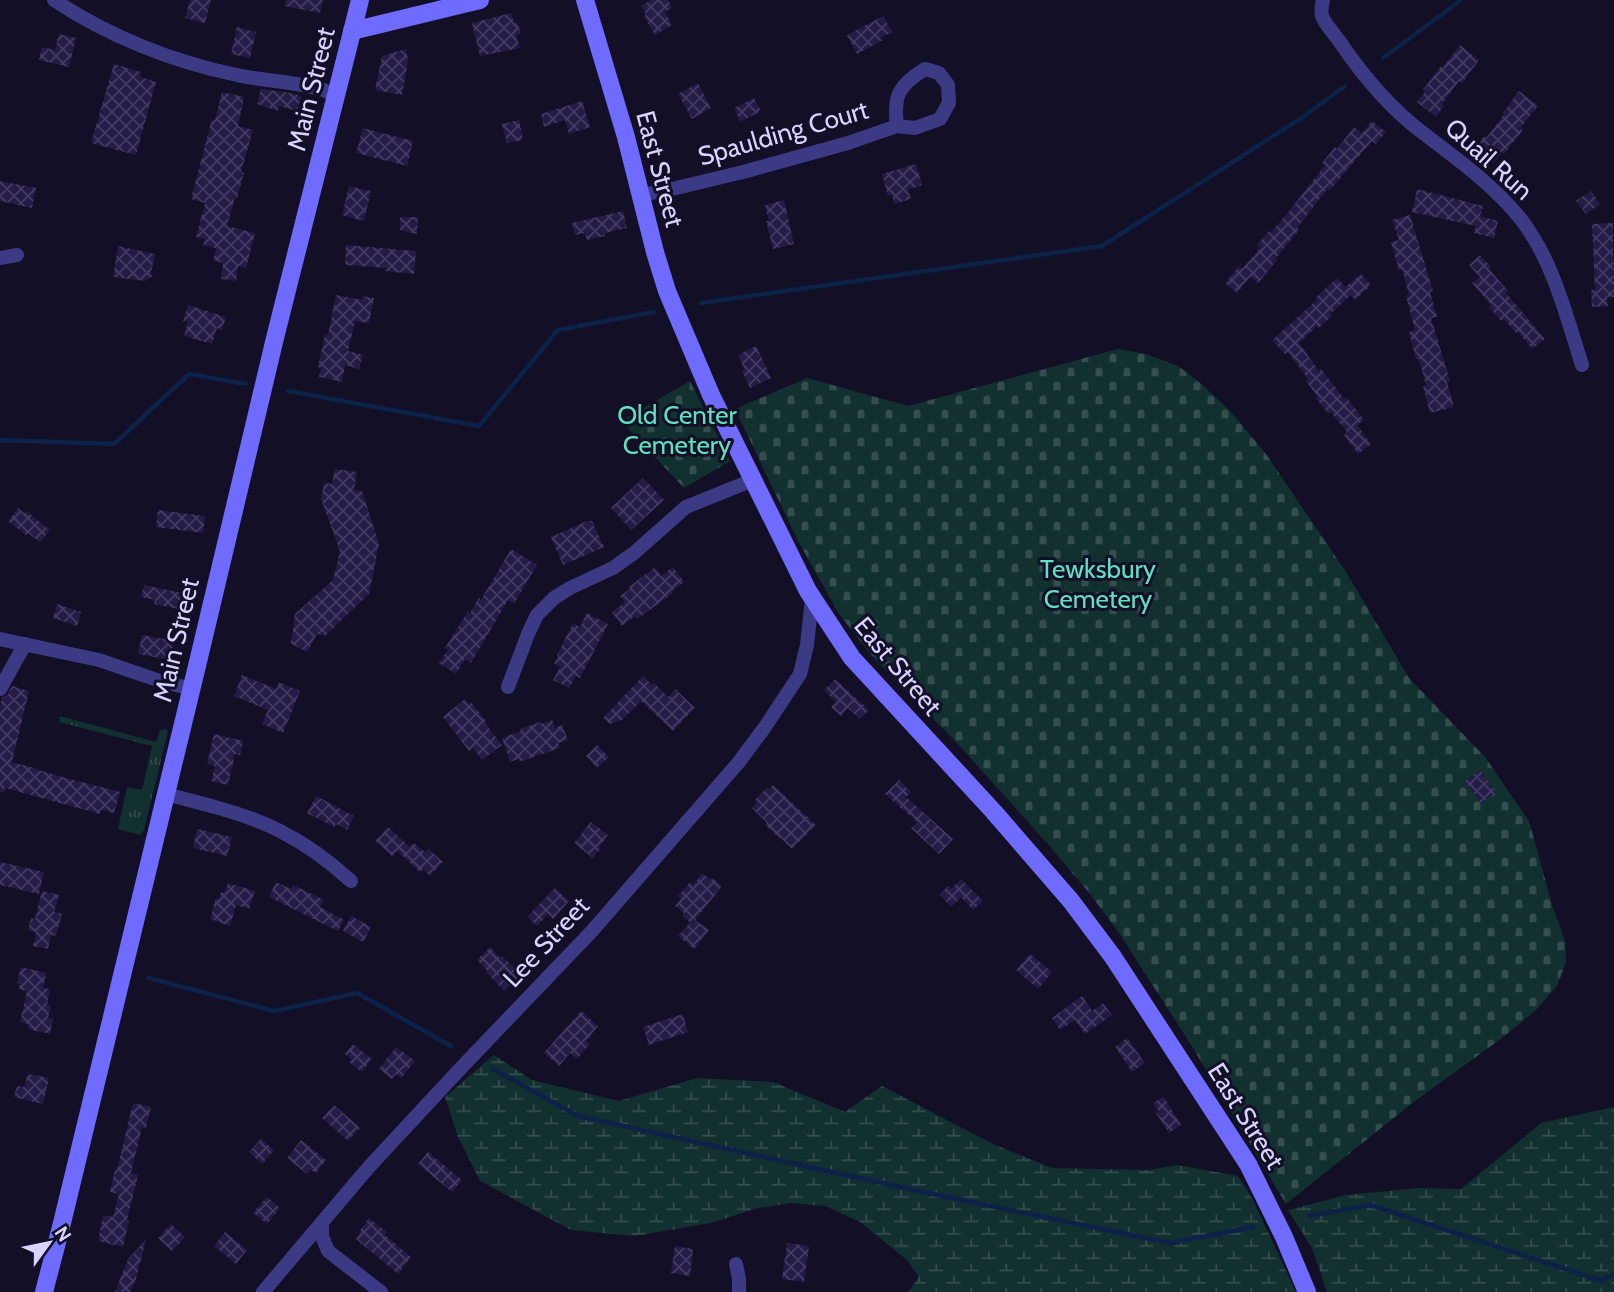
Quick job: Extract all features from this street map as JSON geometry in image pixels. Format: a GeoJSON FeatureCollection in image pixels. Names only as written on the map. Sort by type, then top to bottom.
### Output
{"type":"FeatureCollection","features":[{"type":"Feature","properties":{"kind":"main road","name":"Main Street"},"geometry":{"type":"LineString","coordinates":[[44,1292],[192,689],[251,436],[360,0]]}},
{"type":"Feature","properties":{"kind":"main road"},"geometry":{"type":"LineString","coordinates":[[352,31],[480,0]]}},
{"type":"Feature","properties":{"kind":"main road","name":"East Street"},"geometry":{"type":"LineString","coordinates":[[584,0],[626,137],[655,252],[674,310],[711,395],[812,598],[852,658],[994,812],[1071,901],[1113,957],[1248,1164],[1284,1237],[1307,1292]]}},
{"type":"Feature","properties":{"kind":"street"},"geometry":{"type":"LineString","coordinates":[[54,0],[106,30],[212,70],[317,88],[336,96]]}},
{"type":"Feature","properties":{"kind":"street","name":"Quail Run"},"geometry":{"type":"LineString","coordinates":[[1311,0],[1348,54],[1385,99],[1422,133],[1483,180],[1522,221],[1552,274],[1582,365]]}},
{"type":"Feature","properties":{"kind":"street"},"geometry":{"type":"LineString","coordinates":[[1322,16],[1323,0]]}},
{"type":"Feature","properties":{"kind":"street","name":"Spaulding Court"},"geometry":{"type":"LineString","coordinates":[[640,195],[743,172],[848,143],[897,126],[915,128],[940,119],[949,103],[948,85],[939,73],[925,69],[910,78],[900,91],[895,109],[897,126]]}},
{"type":"Feature","properties":{"kind":"street"},"geometry":{"type":"LineString","coordinates":[[0,258],[17,255]]}},
{"type":"Feature","properties":{"kind":"street"},"geometry":{"type":"LineString","coordinates":[[508,687],[537,615],[554,598],[613,568],[686,507],[753,480]]}},
{"type":"Feature","properties":{"kind":"street","name":"Lee Street"},"geometry":{"type":"LineString","coordinates":[[263,1292],[368,1168],[592,931],[739,762],[800,674],[807,645],[812,598]]}},
{"type":"Feature","properties":{"kind":"street"},"geometry":{"type":"LineString","coordinates":[[0,639],[99,660],[192,689]]}},
{"type":"Feature","properties":{"kind":"street"},"geometry":{"type":"LineString","coordinates":[[0,689],[25,644]]}},
{"type":"Feature","properties":{"kind":"street"},"geometry":{"type":"LineString","coordinates":[[166,794],[278,829],[331,862],[351,881]]}},
{"type":"Feature","properties":{"kind":"street"},"geometry":{"type":"LineString","coordinates":[[322,1223],[322,1236],[328,1251],[380,1292]]}},
{"type":"Feature","properties":{"kind":"street"},"geometry":{"type":"LineString","coordinates":[[736,1264],[739,1292]]}},
{"type":"Feature","properties":{"kind":"green space","name":"Tewksbury Cemetery"},"geometry":{"type":"Polygon","coordinates":[[[1118,349],[1146,354],[1178,366],[1231,412],[1266,454],[1346,572],[1409,678],[1485,757],[1529,821],[1565,941],[1566,962],[1557,986],[1536,1010],[1415,1101],[1286,1204],[1193,1048],[1119,933],[1090,894],[955,741],[872,656],[839,614],[797,539],[735,409],[807,378],[908,406],[1118,349]]]}},
{"type":"Feature","properties":{"kind":"green space","name":"Old Center Cemetery"},"geometry":{"type":"Polygon","coordinates":[[[690,381],[730,461],[684,488],[621,421],[690,381]]]}},
{"type":"Feature","properties":{"kind":"green space"},"geometry":{"type":"Polygon","coordinates":[[[60,716],[156,742],[160,730],[168,731],[144,830],[140,835],[118,829],[127,787],[142,790],[152,746],[59,722],[60,716]]]}},
{"type":"Feature","properties":{"kind":"green space"},"geometry":{"type":"Polygon","coordinates":[[[494,1055],[532,1080],[619,1101],[697,1078],[773,1082],[845,1112],[882,1086],[993,1144],[1052,1168],[1149,1170],[1177,1165],[1238,1176],[1253,1200],[1296,1292],[908,1292],[919,1277],[907,1260],[860,1222],[825,1206],[791,1203],[758,1208],[711,1223],[635,1236],[571,1230],[480,1181],[458,1137],[445,1097],[494,1055]]]}},
{"type":"Feature","properties":{"kind":"green space"},"geometry":{"type":"Polygon","coordinates":[[[1614,1107],[1614,1292],[1327,1292],[1312,1248],[1288,1210],[1346,1195],[1419,1188],[1461,1189],[1541,1123],[1614,1107]]]}},
{"type":"Feature","properties":{"kind":"building"},"geometry":{"type":"Polygon","coordinates":[[[190,0],[211,0],[205,23],[185,18],[190,0]]]}},
{"type":"Feature","properties":{"kind":"building"},"geometry":{"type":"Polygon","coordinates":[[[286,0],[323,0],[320,13],[285,6],[286,0]]]}},
{"type":"Feature","properties":{"kind":"building"},"geometry":{"type":"Polygon","coordinates":[[[651,0],[668,0],[672,8],[665,12],[672,25],[655,35],[641,6],[651,0]]]}},
{"type":"Feature","properties":{"kind":"building"},"geometry":{"type":"Polygon","coordinates":[[[511,13],[521,34],[516,35],[520,48],[480,56],[472,23],[511,13]]]}},
{"type":"Feature","properties":{"kind":"building"},"geometry":{"type":"Polygon","coordinates":[[[883,16],[892,32],[857,54],[847,35],[883,16]]]}},
{"type":"Feature","properties":{"kind":"building"},"geometry":{"type":"Polygon","coordinates":[[[237,27],[256,32],[250,58],[231,54],[237,27]]]}},
{"type":"Feature","properties":{"kind":"building"},"geometry":{"type":"Polygon","coordinates":[[[59,34],[76,38],[69,67],[39,60],[42,47],[55,50],[59,34]]]}},
{"type":"Feature","properties":{"kind":"building"},"geometry":{"type":"Polygon","coordinates":[[[1460,45],[1479,60],[1462,83],[1459,81],[1436,117],[1417,102],[1441,66],[1442,68],[1460,45]]]}},
{"type":"Feature","properties":{"kind":"building"},"geometry":{"type":"Polygon","coordinates":[[[406,49],[408,61],[402,95],[375,90],[382,56],[406,49]]]}},
{"type":"Feature","properties":{"kind":"building"},"geometry":{"type":"Polygon","coordinates":[[[114,64],[141,72],[140,77],[156,82],[136,155],[91,143],[114,64]]]}},
{"type":"Feature","properties":{"kind":"building"},"geometry":{"type":"Polygon","coordinates":[[[698,83],[711,108],[692,119],[678,94],[698,83]]]}},
{"type":"Feature","properties":{"kind":"building"},"geometry":{"type":"Polygon","coordinates":[[[261,89],[301,96],[297,111],[279,106],[278,111],[257,104],[261,89]]]}},
{"type":"Feature","properties":{"kind":"building"},"geometry":{"type":"Polygon","coordinates":[[[1519,91],[1538,106],[1520,128],[1523,130],[1494,163],[1475,148],[1504,115],[1502,114],[1519,91]]]}},
{"type":"Feature","properties":{"kind":"building"},"geometry":{"type":"Polygon","coordinates":[[[222,92],[244,97],[238,126],[253,130],[241,172],[244,173],[227,226],[255,233],[246,268],[238,266],[236,281],[221,279],[223,263],[213,260],[216,248],[203,245],[205,239],[196,237],[205,203],[191,199],[222,92]]]}},
{"type":"Feature","properties":{"kind":"building"},"geometry":{"type":"Polygon","coordinates":[[[754,98],[761,111],[740,122],[734,108],[754,98]]]}},
{"type":"Feature","properties":{"kind":"building"},"geometry":{"type":"Polygon","coordinates":[[[582,101],[590,127],[569,134],[565,120],[544,127],[541,114],[582,101]]]}},
{"type":"Feature","properties":{"kind":"building"},"geometry":{"type":"Polygon","coordinates":[[[519,120],[523,140],[507,143],[502,124],[519,120]]]}},
{"type":"Feature","properties":{"kind":"building"},"geometry":{"type":"Polygon","coordinates":[[[1372,121],[1386,132],[1376,144],[1372,141],[1329,191],[1327,189],[1258,283],[1250,277],[1237,293],[1225,283],[1239,266],[1242,269],[1260,248],[1257,245],[1287,214],[1325,165],[1322,163],[1335,147],[1337,149],[1354,127],[1362,133],[1372,121]]]}},
{"type":"Feature","properties":{"kind":"building"},"geometry":{"type":"Polygon","coordinates":[[[363,128],[413,141],[407,166],[356,153],[363,128]]]}},
{"type":"Feature","properties":{"kind":"building"},"geometry":{"type":"Polygon","coordinates":[[[916,164],[922,185],[908,190],[911,199],[894,204],[892,195],[888,196],[882,174],[916,164]]]}},
{"type":"Feature","properties":{"kind":"building"},"geometry":{"type":"Polygon","coordinates":[[[0,181],[36,188],[32,208],[0,201],[0,181]]]}},
{"type":"Feature","properties":{"kind":"building"},"geometry":{"type":"Polygon","coordinates":[[[349,186],[371,191],[364,221],[342,215],[349,186]]]}},
{"type":"Feature","properties":{"kind":"building"},"geometry":{"type":"Polygon","coordinates":[[[1417,189],[1483,206],[1480,216],[1498,221],[1494,238],[1474,233],[1476,226],[1412,212],[1417,189]]]}},
{"type":"Feature","properties":{"kind":"building"},"geometry":{"type":"Polygon","coordinates":[[[1591,191],[1600,204],[1586,214],[1576,201],[1591,191]]]}},
{"type":"Feature","properties":{"kind":"building"},"geometry":{"type":"Polygon","coordinates":[[[784,200],[794,244],[773,249],[765,205],[784,200]]]}},
{"type":"Feature","properties":{"kind":"building"},"geometry":{"type":"Polygon","coordinates":[[[623,211],[627,228],[587,240],[585,233],[575,235],[572,223],[623,211]]]}},
{"type":"Feature","properties":{"kind":"building"},"geometry":{"type":"Polygon","coordinates":[[[1410,215],[1433,291],[1430,292],[1437,317],[1431,318],[1450,381],[1447,382],[1454,407],[1430,413],[1423,386],[1426,385],[1409,332],[1415,330],[1406,296],[1409,295],[1391,242],[1399,240],[1392,220],[1410,215]]]}},
{"type":"Feature","properties":{"kind":"building"},"geometry":{"type":"Polygon","coordinates":[[[400,217],[418,217],[417,234],[400,230],[400,217]]]}},
{"type":"Feature","properties":{"kind":"building"},"geometry":{"type":"Polygon","coordinates":[[[1613,223],[1614,297],[1607,297],[1608,306],[1592,307],[1591,290],[1595,290],[1592,224],[1613,223]]]}},
{"type":"Feature","properties":{"kind":"building"},"geometry":{"type":"Polygon","coordinates":[[[346,245],[416,251],[414,274],[385,271],[386,268],[345,265],[346,245]]]}},
{"type":"Feature","properties":{"kind":"building"},"geometry":{"type":"Polygon","coordinates":[[[118,246],[155,254],[151,273],[153,276],[145,281],[113,277],[118,246]]]}},
{"type":"Feature","properties":{"kind":"building"},"geometry":{"type":"Polygon","coordinates":[[[1480,255],[1508,291],[1506,293],[1545,339],[1532,349],[1504,319],[1501,321],[1472,283],[1480,277],[1469,265],[1480,255]]]}},
{"type":"Feature","properties":{"kind":"building"},"geometry":{"type":"Polygon","coordinates":[[[1361,274],[1371,285],[1355,300],[1351,295],[1319,328],[1317,326],[1299,343],[1319,371],[1321,369],[1364,420],[1357,425],[1371,444],[1358,454],[1344,435],[1347,432],[1316,398],[1318,397],[1306,381],[1308,379],[1288,352],[1285,354],[1272,340],[1317,300],[1315,298],[1337,278],[1345,287],[1361,274]]]}},
{"type":"Feature","properties":{"kind":"building"},"geometry":{"type":"Polygon","coordinates":[[[336,295],[362,300],[363,296],[374,298],[369,323],[355,321],[348,351],[363,355],[359,369],[345,365],[342,382],[319,377],[321,368],[318,367],[336,295]]]}},
{"type":"Feature","properties":{"kind":"building"},"geometry":{"type":"Polygon","coordinates":[[[188,305],[226,317],[222,330],[217,328],[212,344],[184,336],[188,322],[183,321],[188,305]]]}},
{"type":"Feature","properties":{"kind":"building"},"geometry":{"type":"Polygon","coordinates":[[[756,346],[771,378],[750,388],[738,355],[756,346]]]}},
{"type":"Feature","properties":{"kind":"building"},"geometry":{"type":"Polygon","coordinates":[[[335,469],[357,472],[354,490],[362,491],[379,544],[369,594],[325,636],[317,634],[307,652],[290,643],[295,614],[333,580],[340,551],[321,499],[324,483],[332,484],[335,469]]]}},
{"type":"Feature","properties":{"kind":"building"},"geometry":{"type":"Polygon","coordinates":[[[643,478],[664,500],[631,530],[611,508],[643,478]]]}},
{"type":"Feature","properties":{"kind":"building"},"geometry":{"type":"Polygon","coordinates":[[[18,508],[50,530],[40,542],[8,521],[18,508]]]}},
{"type":"Feature","properties":{"kind":"building"},"geometry":{"type":"Polygon","coordinates":[[[158,510],[205,516],[203,533],[156,527],[158,510]]]}},
{"type":"Feature","properties":{"kind":"building"},"geometry":{"type":"Polygon","coordinates":[[[592,521],[604,547],[563,565],[551,537],[592,521]]]}},
{"type":"Feature","properties":{"kind":"building"},"geometry":{"type":"Polygon","coordinates":[[[511,549],[537,565],[514,604],[508,600],[471,663],[465,659],[456,674],[439,663],[448,650],[445,648],[468,611],[470,613],[479,598],[481,600],[511,549]]]}},
{"type":"Feature","properties":{"kind":"building"},"geometry":{"type":"Polygon","coordinates":[[[655,567],[661,576],[673,567],[684,582],[637,619],[635,616],[622,626],[612,612],[625,602],[620,596],[655,567]]]}},
{"type":"Feature","properties":{"kind":"building"},"geometry":{"type":"Polygon","coordinates":[[[144,585],[191,595],[188,611],[154,604],[155,600],[141,597],[144,585]]]}},
{"type":"Feature","properties":{"kind":"building"},"geometry":{"type":"Polygon","coordinates":[[[57,604],[81,612],[77,626],[53,618],[57,604]]]}},
{"type":"Feature","properties":{"kind":"building"},"geometry":{"type":"Polygon","coordinates":[[[587,613],[608,624],[580,678],[576,676],[569,688],[553,680],[560,667],[554,664],[573,623],[580,627],[587,613]]]}},
{"type":"Feature","properties":{"kind":"building"},"geometry":{"type":"Polygon","coordinates":[[[142,635],[174,641],[170,660],[138,654],[142,635]]]}},
{"type":"Feature","properties":{"kind":"building"},"geometry":{"type":"Polygon","coordinates":[[[242,675],[276,689],[279,682],[300,691],[283,733],[262,724],[268,710],[234,696],[242,675]]]}},
{"type":"Feature","properties":{"kind":"building"},"geometry":{"type":"Polygon","coordinates":[[[643,676],[668,697],[675,689],[695,708],[673,731],[641,701],[622,720],[610,724],[603,718],[643,676]]]}},
{"type":"Feature","properties":{"kind":"building"},"geometry":{"type":"Polygon","coordinates":[[[835,679],[869,710],[860,719],[848,708],[841,716],[831,707],[836,702],[824,690],[835,679]]]}},
{"type":"Feature","properties":{"kind":"building"},"geometry":{"type":"Polygon","coordinates":[[[12,686],[29,691],[12,762],[120,792],[114,813],[101,810],[100,814],[5,788],[4,792],[0,792],[0,705],[12,686]]]}},
{"type":"Feature","properties":{"kind":"building"},"geometry":{"type":"Polygon","coordinates":[[[465,699],[469,704],[471,702],[502,745],[482,760],[473,748],[469,751],[443,717],[465,699]]]}},
{"type":"Feature","properties":{"kind":"building"},"geometry":{"type":"Polygon","coordinates":[[[552,720],[555,728],[562,725],[568,740],[558,743],[560,748],[519,762],[518,759],[510,762],[502,738],[521,731],[520,729],[552,720]]]}},
{"type":"Feature","properties":{"kind":"building"},"geometry":{"type":"Polygon","coordinates":[[[214,734],[243,741],[240,755],[235,754],[228,785],[211,781],[215,766],[207,764],[214,734]]]}},
{"type":"Feature","properties":{"kind":"building"},"geometry":{"type":"Polygon","coordinates":[[[597,745],[609,757],[597,768],[586,756],[597,745]]]}},
{"type":"Feature","properties":{"kind":"building"},"geometry":{"type":"Polygon","coordinates":[[[1480,770],[1496,793],[1481,803],[1465,781],[1480,770]]]}},
{"type":"Feature","properties":{"kind":"building"},"geometry":{"type":"Polygon","coordinates":[[[899,780],[911,792],[906,797],[953,839],[939,854],[911,828],[917,822],[885,794],[899,780]]]}},
{"type":"Feature","properties":{"kind":"building"},"geometry":{"type":"Polygon","coordinates":[[[773,785],[816,825],[792,849],[765,825],[767,823],[752,808],[757,803],[755,800],[773,785]]]}},
{"type":"Feature","properties":{"kind":"building"},"geometry":{"type":"Polygon","coordinates":[[[316,796],[354,816],[347,830],[336,824],[334,827],[307,813],[316,796]]]}},
{"type":"Feature","properties":{"kind":"building"},"geometry":{"type":"Polygon","coordinates":[[[591,822],[608,835],[593,858],[574,843],[591,822]]]}},
{"type":"Feature","properties":{"kind":"building"},"geometry":{"type":"Polygon","coordinates":[[[388,827],[410,847],[414,843],[425,852],[428,849],[443,862],[430,876],[423,869],[420,872],[397,851],[392,856],[375,841],[388,827]]]}},
{"type":"Feature","properties":{"kind":"building"},"geometry":{"type":"Polygon","coordinates":[[[197,829],[232,837],[227,856],[193,848],[197,829]]]}},
{"type":"Feature","properties":{"kind":"building"},"geometry":{"type":"Polygon","coordinates":[[[0,862],[44,872],[39,894],[0,885],[0,862]]]}},
{"type":"Feature","properties":{"kind":"building"},"geometry":{"type":"Polygon","coordinates":[[[702,873],[722,886],[695,920],[709,930],[694,949],[678,936],[690,922],[675,906],[681,899],[678,896],[690,882],[693,885],[702,873]]]}},
{"type":"Feature","properties":{"kind":"building"},"geometry":{"type":"Polygon","coordinates":[[[961,879],[983,901],[973,910],[961,897],[951,907],[940,895],[948,886],[951,889],[961,879]]]}},
{"type":"Feature","properties":{"kind":"building"},"geometry":{"type":"Polygon","coordinates":[[[276,882],[291,889],[293,885],[324,900],[320,907],[344,920],[338,931],[269,897],[276,882]]]}},
{"type":"Feature","properties":{"kind":"building"},"geometry":{"type":"Polygon","coordinates":[[[228,883],[255,891],[249,909],[236,905],[230,926],[210,919],[216,898],[219,899],[221,892],[224,893],[228,883]]]}},
{"type":"Feature","properties":{"kind":"building"},"geometry":{"type":"Polygon","coordinates":[[[555,888],[569,901],[553,919],[548,914],[537,926],[527,917],[555,888]]]}},
{"type":"Feature","properties":{"kind":"building"},"geometry":{"type":"Polygon","coordinates":[[[42,891],[59,895],[54,912],[62,914],[56,936],[51,935],[48,949],[33,946],[36,932],[28,930],[31,918],[35,919],[42,891]]]}},
{"type":"Feature","properties":{"kind":"building"},"geometry":{"type":"Polygon","coordinates":[[[351,916],[371,927],[363,942],[343,931],[351,916]]]}},
{"type":"Feature","properties":{"kind":"building"},"geometry":{"type":"Polygon","coordinates":[[[490,947],[521,975],[504,991],[477,960],[490,947]]]}},
{"type":"Feature","properties":{"kind":"building"},"geometry":{"type":"Polygon","coordinates":[[[1030,954],[1052,972],[1038,989],[1016,970],[1030,954]]]}},
{"type":"Feature","properties":{"kind":"building"},"geometry":{"type":"Polygon","coordinates":[[[21,967],[46,973],[43,988],[50,989],[48,1018],[53,1019],[50,1034],[28,1029],[28,1024],[20,1022],[27,991],[19,989],[20,984],[17,983],[21,967]]]}},
{"type":"Feature","properties":{"kind":"building"},"geometry":{"type":"Polygon","coordinates":[[[1082,996],[1092,1011],[1103,1003],[1112,1015],[1085,1034],[1075,1020],[1060,1030],[1052,1018],[1082,996]]]}},
{"type":"Feature","properties":{"kind":"building"},"geometry":{"type":"Polygon","coordinates":[[[581,1011],[598,1026],[586,1041],[590,1044],[577,1059],[570,1053],[559,1066],[544,1053],[581,1011]]]}},
{"type":"Feature","properties":{"kind":"building"},"geometry":{"type":"Polygon","coordinates":[[[683,1014],[688,1032],[649,1045],[643,1027],[683,1014]]]}},
{"type":"Feature","properties":{"kind":"building"},"geometry":{"type":"Polygon","coordinates":[[[1127,1038],[1145,1063],[1132,1072],[1115,1047],[1127,1038]]]}},
{"type":"Feature","properties":{"kind":"building"},"geometry":{"type":"Polygon","coordinates":[[[353,1044],[372,1059],[362,1072],[349,1062],[351,1059],[345,1054],[353,1044]]]}},
{"type":"Feature","properties":{"kind":"building"},"geometry":{"type":"Polygon","coordinates":[[[396,1047],[415,1061],[401,1078],[396,1074],[392,1079],[379,1069],[396,1047]]]}},
{"type":"Feature","properties":{"kind":"building"},"geometry":{"type":"Polygon","coordinates":[[[28,1074],[49,1078],[43,1104],[14,1097],[17,1086],[24,1087],[28,1074]]]}},
{"type":"Feature","properties":{"kind":"building"},"geometry":{"type":"Polygon","coordinates":[[[1164,1097],[1181,1125],[1169,1133],[1153,1103],[1164,1097]]]}},
{"type":"Feature","properties":{"kind":"building"},"geometry":{"type":"Polygon","coordinates":[[[133,1103],[151,1107],[146,1128],[142,1127],[131,1173],[138,1175],[123,1247],[98,1241],[103,1215],[113,1217],[119,1194],[110,1192],[133,1103]]]}},
{"type":"Feature","properties":{"kind":"building"},"geometry":{"type":"Polygon","coordinates":[[[334,1105],[360,1128],[348,1141],[322,1118],[334,1105]]]}},
{"type":"Feature","properties":{"kind":"building"},"geometry":{"type":"Polygon","coordinates":[[[261,1139],[274,1150],[262,1164],[249,1152],[261,1139]]]}},
{"type":"Feature","properties":{"kind":"building"},"geometry":{"type":"Polygon","coordinates":[[[301,1140],[326,1160],[316,1173],[311,1170],[307,1174],[287,1158],[301,1140]]]}},
{"type":"Feature","properties":{"kind":"building"},"geometry":{"type":"Polygon","coordinates":[[[428,1152],[462,1180],[452,1192],[418,1164],[428,1152]]]}},
{"type":"Feature","properties":{"kind":"building"},"geometry":{"type":"Polygon","coordinates":[[[267,1197],[280,1208],[267,1224],[253,1213],[267,1197]]]}},
{"type":"Feature","properties":{"kind":"building"},"geometry":{"type":"Polygon","coordinates":[[[369,1218],[411,1257],[398,1274],[356,1239],[369,1218]]]}},
{"type":"Feature","properties":{"kind":"building"},"geometry":{"type":"Polygon","coordinates":[[[171,1224],[185,1237],[172,1251],[158,1238],[171,1224]]]}},
{"type":"Feature","properties":{"kind":"building"},"geometry":{"type":"Polygon","coordinates":[[[225,1232],[247,1250],[236,1264],[214,1246],[225,1232]]]}},
{"type":"Feature","properties":{"kind":"building"},"geometry":{"type":"Polygon","coordinates":[[[146,1240],[130,1292],[115,1292],[128,1259],[146,1240]]]}},
{"type":"Feature","properties":{"kind":"building"},"geometry":{"type":"Polygon","coordinates":[[[787,1243],[809,1246],[804,1282],[782,1279],[787,1243]]]}},
{"type":"Feature","properties":{"kind":"building"},"geometry":{"type":"Polygon","coordinates":[[[675,1246],[693,1249],[690,1276],[671,1273],[675,1246]]]}},
{"type":"Feature","properties":{"kind":"waterway"},"geometry":{"type":"LineString","coordinates":[[1383,58],[1461,0]]}},
{"type":"Feature","properties":{"kind":"waterway"},"geometry":{"type":"LineString","coordinates":[[701,303],[1102,246],[1303,117],[1345,86]]}},
{"type":"Feature","properties":{"kind":"waterway"},"geometry":{"type":"LineString","coordinates":[[288,391],[479,426],[558,330],[654,312]]}},
{"type":"Feature","properties":{"kind":"waterway"},"geometry":{"type":"LineString","coordinates":[[0,440],[114,444],[189,374],[246,384]]}},
{"type":"Feature","properties":{"kind":"waterway"},"geometry":{"type":"LineString","coordinates":[[149,978],[274,1011],[357,993],[451,1046]]}},
{"type":"Feature","properties":{"kind":"waterway"},"geometry":{"type":"LineString","coordinates":[[493,1069],[578,1116],[918,1191],[1170,1243],[1254,1227]]}},
{"type":"Feature","properties":{"kind":"waterway"},"geometry":{"type":"LineString","coordinates":[[1309,1216],[1370,1205],[1602,1281],[1614,1274]]}}]}
